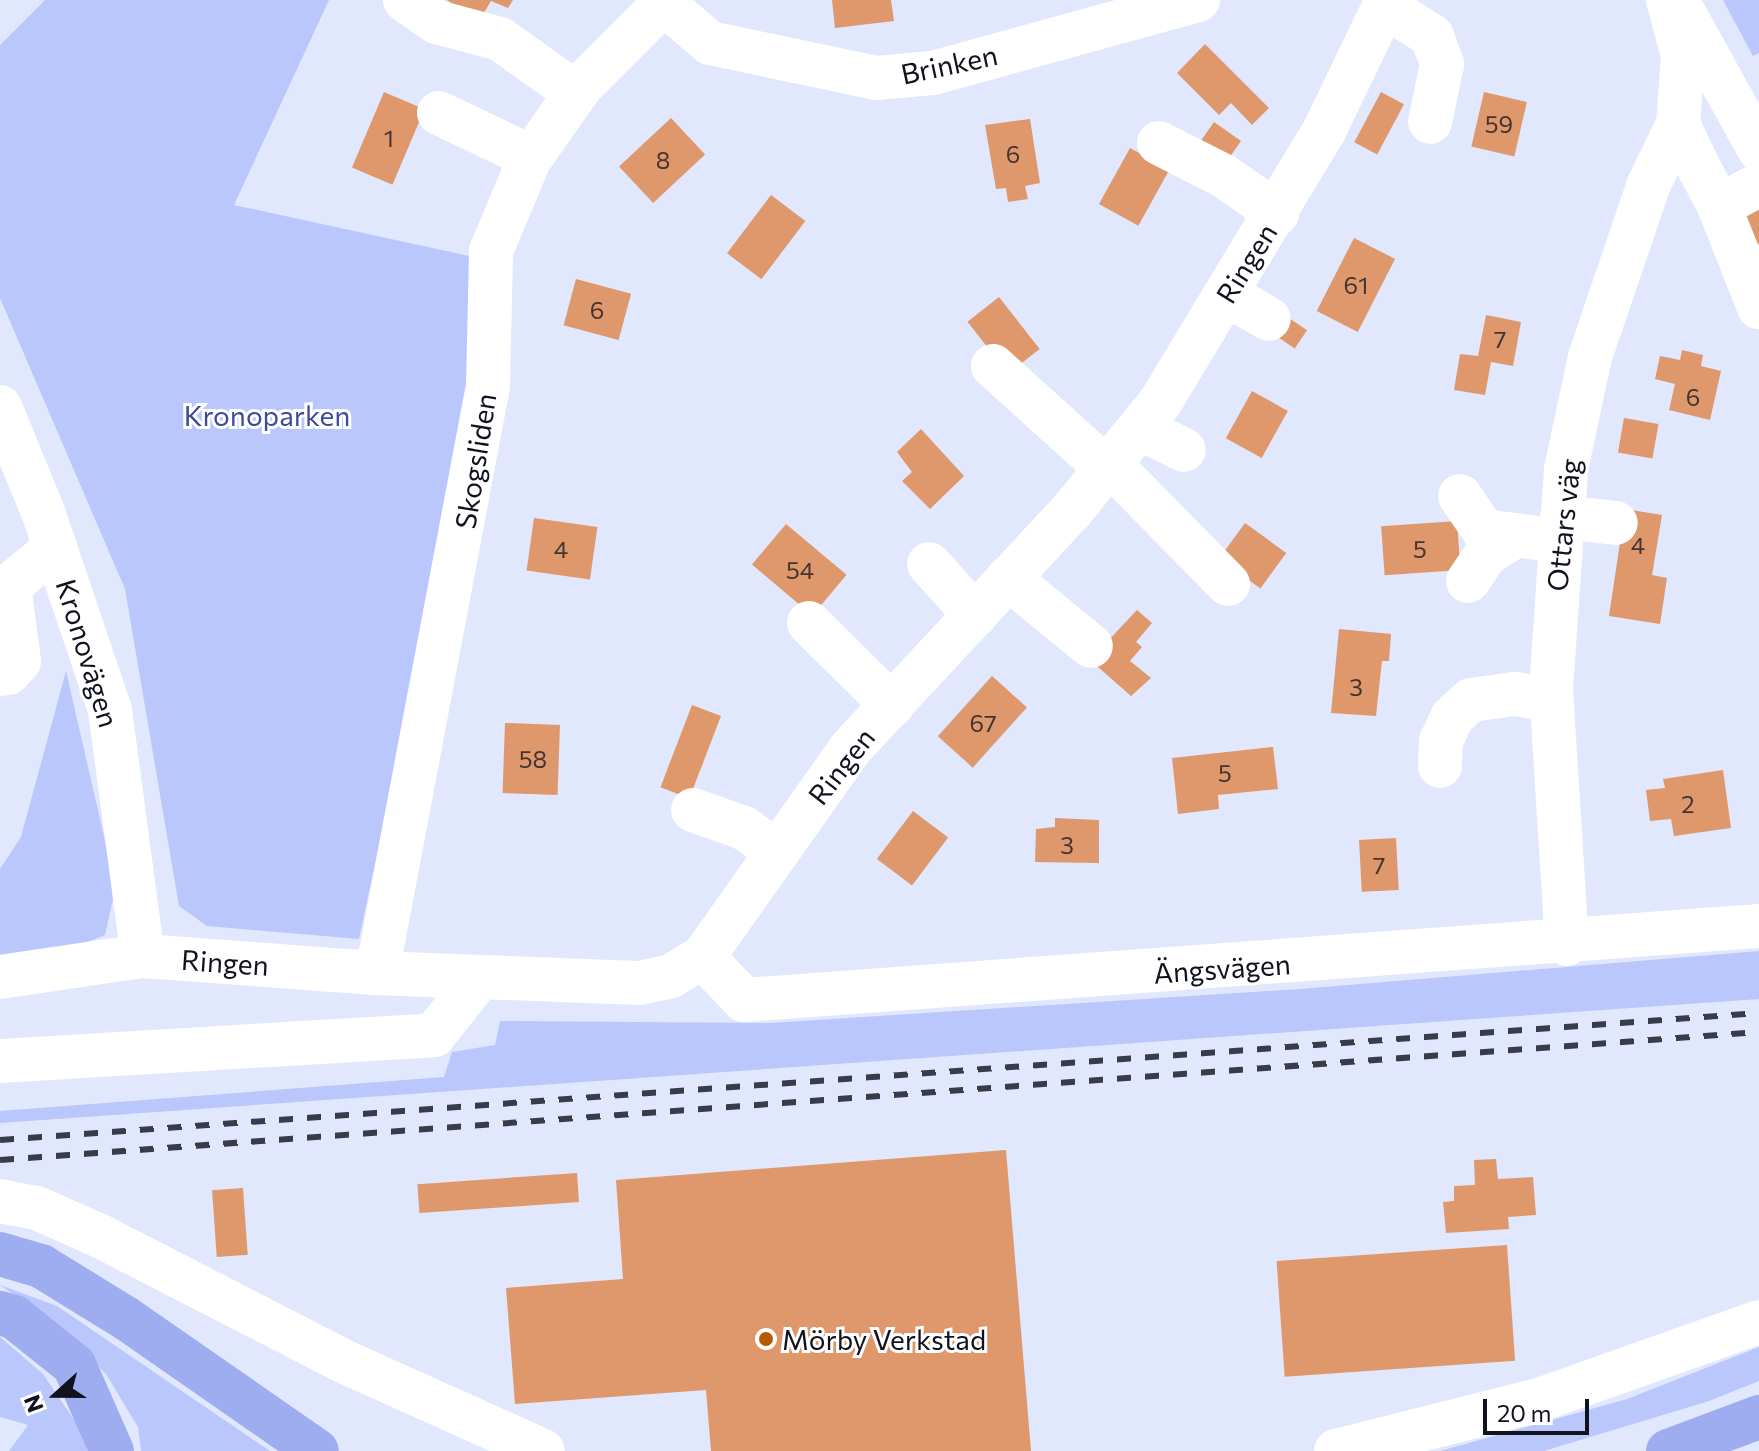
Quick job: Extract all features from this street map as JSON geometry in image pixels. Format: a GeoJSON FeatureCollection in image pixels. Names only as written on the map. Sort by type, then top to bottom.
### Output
{"type":"FeatureCollection","features":[{"type":"Feature","properties":{"kind":"highway"},"geometry":{"type":"LineString","coordinates":[[0,1254],[41,1266],[115,1311],[317,1451]]}},
{"type":"Feature","properties":{"kind":"highway"},"geometry":{"type":"LineString","coordinates":[[0,1313],[14,1317],[74,1365],[112,1451]]}},
{"type":"Feature","properties":{"kind":"highway"},"geometry":{"type":"LineString","coordinates":[[1668,1451],[1759,1417]]}},
{"type":"Feature","properties":{"kind":"street"},"geometry":{"type":"LineString","coordinates":[[405,0],[437,22],[500,39],[576,93]]}},
{"type":"Feature","properties":{"kind":"street","name":"Brinken"},"geometry":{"type":"LineString","coordinates":[[666,2],[710,43],[876,78],[933,73],[1198,0]]}},
{"type":"Feature","properties":{"kind":"street"},"geometry":{"type":"LineString","coordinates":[[1668,0],[1683,56],[1678,124],[1719,206],[1759,307]]}},
{"type":"Feature","properties":{"kind":"street"},"geometry":{"type":"LineString","coordinates":[[1677,0],[1759,149]]}},
{"type":"Feature","properties":{"kind":"street","name":"Skogsliden"},"geometry":{"type":"LineString","coordinates":[[377,973],[488,386],[491,251],[531,157],[576,93],[666,2]]}},
{"type":"Feature","properties":{"kind":"street"},"geometry":{"type":"LineString","coordinates":[[1386,3],[1432,36],[1442,64],[1430,122]]}},
{"type":"Feature","properties":{"kind":"street","name":"Ringen"},"geometry":{"type":"LineString","coordinates":[[0,977],[143,956],[377,973],[639,983],[671,976],[703,957],[850,749],[1119,455],[1227,295],[1285,199],[1386,3]]}},
{"type":"Feature","properties":{"kind":"street"},"geometry":{"type":"LineString","coordinates":[[439,113],[531,157]]}},
{"type":"Feature","properties":{"kind":"street","name":"Ottars väg"},"geometry":{"type":"LineString","coordinates":[[1567,944],[1551,700],[1566,469],[1590,357],[1649,184],[1678,124]]}},
{"type":"Feature","properties":{"kind":"street"},"geometry":{"type":"LineString","coordinates":[[1159,143],[1224,176],[1285,199]]}},
{"type":"Feature","properties":{"kind":"street"},"geometry":{"type":"LineString","coordinates":[[1237,155],[1285,199]]}},
{"type":"Feature","properties":{"kind":"street"},"geometry":{"type":"LineString","coordinates":[[1719,206],[1759,185]]}},
{"type":"Feature","properties":{"kind":"street"},"geometry":{"type":"LineString","coordinates":[[1227,295],[1269,319]]}},
{"type":"Feature","properties":{"kind":"street"},"geometry":{"type":"LineString","coordinates":[[993,366],[1119,455],[1184,450]]}},
{"type":"Feature","properties":{"kind":"street"},"geometry":{"type":"LineString","coordinates":[[1064,404],[1119,455],[1228,584]]}},
{"type":"Feature","properties":{"kind":"street","name":"Kronovägen"},"geometry":{"type":"LineString","coordinates":[[0,407],[55,548],[110,710],[143,956]]}},
{"type":"Feature","properties":{"kind":"street"},"geometry":{"type":"LineString","coordinates":[[1460,496],[1484,531],[1515,536],[1616,523]]}},
{"type":"Feature","properties":{"kind":"street"},"geometry":{"type":"LineString","coordinates":[[1468,581],[1486,554],[1515,536]]}},
{"type":"Feature","properties":{"kind":"street"},"geometry":{"type":"LineString","coordinates":[[0,674],[8,673],[19,661],[9,586],[55,548]]}},
{"type":"Feature","properties":{"kind":"street"},"geometry":{"type":"LineString","coordinates":[[929,564],[975,615]]}},
{"type":"Feature","properties":{"kind":"street"},"geometry":{"type":"LineString","coordinates":[[1008,578],[1091,646]]}},
{"type":"Feature","properties":{"kind":"street"},"geometry":{"type":"LineString","coordinates":[[809,623],[892,705]]}},
{"type":"Feature","properties":{"kind":"street"},"geometry":{"type":"LineString","coordinates":[[1440,766],[1441,741],[1452,717],[1471,700],[1515,694],[1551,700]]}},
{"type":"Feature","properties":{"kind":"street"},"geometry":{"type":"LineString","coordinates":[[693,810],[744,828],[777,852]]}},
{"type":"Feature","properties":{"kind":"street","name":"Ängsvägen"},"geometry":{"type":"LineString","coordinates":[[703,957],[744,1000],[1567,944],[1759,926]]}},
{"type":"Feature","properties":{"kind":"street"},"geometry":{"type":"LineString","coordinates":[[0,1061],[434,1035],[480,977]]}},
{"type":"Feature","properties":{"kind":"street"},"geometry":{"type":"LineString","coordinates":[[0,1201],[37,1208],[102,1237],[343,1361],[543,1451]]}},
{"type":"Feature","properties":{"kind":"street"},"geometry":{"type":"LineString","coordinates":[[1336,1451],[1539,1400],[1759,1322]]}},
{"type":"Feature","properties":{"kind":"green space","name":"Kronoparken"},"geometry":{"type":"Polygon","coordinates":[[[45,0],[329,0],[234,205],[483,259],[474,401],[359,939],[207,926],[179,906],[125,589],[0,298],[0,45],[45,0]]]}},
{"type":"Feature","properties":{"kind":"green space"},"geometry":{"type":"Polygon","coordinates":[[[1723,0],[1759,0],[1759,53],[1753,56],[1723,0]]]}},
{"type":"Feature","properties":{"kind":"green space"},"geometry":{"type":"Polygon","coordinates":[[[66,671],[111,867],[113,899],[105,935],[54,955],[0,962],[0,869],[21,837],[66,671]]]}},
{"type":"Feature","properties":{"kind":"green space"},"geometry":{"type":"Polygon","coordinates":[[[1759,951],[1759,999],[0,1123],[0,1111],[444,1077],[452,1052],[495,1045],[500,1021],[770,1023],[1300,989],[1759,951]]]}},
{"type":"Feature","properties":{"kind":"green space"},"geometry":{"type":"Polygon","coordinates":[[[0,1285],[57,1306],[270,1451],[141,1451],[138,1427],[106,1374],[51,1320],[0,1285]]]}},
{"type":"Feature","properties":{"kind":"green space"},"geometry":{"type":"Polygon","coordinates":[[[0,1337],[43,1374],[85,1436],[87,1451],[9,1451],[28,1425],[0,1417],[0,1337]]]}},
{"type":"Feature","properties":{"kind":"green space"},"geometry":{"type":"Polygon","coordinates":[[[1759,1347],[1759,1381],[1709,1401],[1544,1451],[1440,1451],[1627,1399],[1759,1347]]]}},
{"type":"Feature","properties":{"kind":"building"},"geometry":{"type":"Polygon","coordinates":[[[447,0],[513,0],[508,8],[491,1],[479,21],[447,0]]]}},
{"type":"Feature","properties":{"kind":"building"},"geometry":{"type":"Polygon","coordinates":[[[832,0],[891,0],[894,21],[835,28],[832,0]]]}},
{"type":"Feature","properties":{"kind":"building"},"geometry":{"type":"Polygon","coordinates":[[[1205,44],[1269,108],[1252,125],[1231,103],[1219,115],[1177,73],[1205,44]]]}},
{"type":"Feature","properties":{"kind":"building"},"geometry":{"type":"Polygon","coordinates":[[[384,92],[425,109],[392,185],[352,167],[384,92]]]}},
{"type":"Feature","properties":{"kind":"building"},"geometry":{"type":"Polygon","coordinates":[[[1381,92],[1404,104],[1377,155],[1354,142],[1381,92]]]}},
{"type":"Feature","properties":{"kind":"building"},"geometry":{"type":"Polygon","coordinates":[[[1484,92],[1527,102],[1514,156],[1471,147],[1484,92]]]}},
{"type":"Feature","properties":{"kind":"building"},"geometry":{"type":"Polygon","coordinates":[[[671,118],[705,155],[653,203],[619,166],[671,118]]]}},
{"type":"Feature","properties":{"kind":"building"},"geometry":{"type":"Polygon","coordinates":[[[1030,119],[1040,183],[1025,186],[1028,199],[1008,202],[1006,188],[996,189],[985,125],[1030,119]]]}},
{"type":"Feature","properties":{"kind":"building"},"geometry":{"type":"Polygon","coordinates":[[[1214,122],[1241,141],[1226,162],[1199,143],[1214,122]]]}},
{"type":"Feature","properties":{"kind":"building"},"geometry":{"type":"Polygon","coordinates":[[[1130,148],[1169,170],[1138,226],[1099,204],[1130,148]]]}},
{"type":"Feature","properties":{"kind":"building"},"geometry":{"type":"Polygon","coordinates":[[[771,195],[805,221],[761,279],[727,253],[771,195]]]}},
{"type":"Feature","properties":{"kind":"building"},"geometry":{"type":"Polygon","coordinates":[[[1759,204],[1759,245],[1740,217],[1759,204]]]}},
{"type":"Feature","properties":{"kind":"building"},"geometry":{"type":"Polygon","coordinates":[[[1354,238],[1395,259],[1358,332],[1317,311],[1354,238]]]}},
{"type":"Feature","properties":{"kind":"building"},"geometry":{"type":"Polygon","coordinates":[[[576,279],[631,294],[619,340],[564,325],[576,279]]]}},
{"type":"Feature","properties":{"kind":"building"},"geometry":{"type":"Polygon","coordinates":[[[999,297],[1040,349],[1008,374],[967,322],[999,297]]]}},
{"type":"Feature","properties":{"kind":"building"},"geometry":{"type":"Polygon","coordinates":[[[1283,314],[1307,330],[1295,348],[1271,332],[1283,314]]]}},
{"type":"Feature","properties":{"kind":"building"},"geometry":{"type":"Polygon","coordinates":[[[1486,315],[1521,322],[1513,366],[1491,362],[1485,395],[1454,390],[1460,354],[1478,356],[1486,315]]]}},
{"type":"Feature","properties":{"kind":"building"},"geometry":{"type":"Polygon","coordinates":[[[1682,350],[1703,355],[1701,366],[1721,371],[1710,420],[1669,410],[1675,384],[1655,379],[1660,356],[1680,360],[1682,350]]]}},
{"type":"Feature","properties":{"kind":"building"},"geometry":{"type":"Polygon","coordinates":[[[1252,391],[1288,411],[1262,458],[1226,438],[1252,391]]]}},
{"type":"Feature","properties":{"kind":"building"},"geometry":{"type":"Polygon","coordinates":[[[1624,418],[1658,424],[1652,459],[1618,452],[1624,418]]]}},
{"type":"Feature","properties":{"kind":"building"},"geometry":{"type":"Polygon","coordinates":[[[921,429],[964,476],[930,509],[902,481],[912,472],[897,452],[921,429]]]}},
{"type":"Feature","properties":{"kind":"building"},"geometry":{"type":"Polygon","coordinates":[[[1625,509],[1662,515],[1652,575],[1667,578],[1660,624],[1609,616],[1625,509]]]}},
{"type":"Feature","properties":{"kind":"building"},"geometry":{"type":"Polygon","coordinates":[[[534,518],[597,527],[590,579],[527,570],[534,518]]]}},
{"type":"Feature","properties":{"kind":"building"},"geometry":{"type":"Polygon","coordinates":[[[1457,521],[1460,570],[1385,575],[1381,526],[1457,521]]]}},
{"type":"Feature","properties":{"kind":"building"},"geometry":{"type":"Polygon","coordinates":[[[1245,523],[1286,553],[1260,589],[1219,559],[1245,523]]]}},
{"type":"Feature","properties":{"kind":"building"},"geometry":{"type":"Polygon","coordinates":[[[786,524],[847,575],[812,615],[752,565],[786,524]]]}},
{"type":"Feature","properties":{"kind":"building"},"geometry":{"type":"Polygon","coordinates":[[[1137,610],[1152,623],[1136,642],[1142,647],[1130,661],[1151,678],[1131,696],[1090,660],[1137,610]]]}},
{"type":"Feature","properties":{"kind":"building"},"geometry":{"type":"Polygon","coordinates":[[[1339,629],[1391,634],[1389,661],[1382,661],[1376,716],[1331,713],[1339,629]]]}},
{"type":"Feature","properties":{"kind":"building"},"geometry":{"type":"Polygon","coordinates":[[[992,676],[1027,707],[973,768],[938,736],[992,676]]]}},
{"type":"Feature","properties":{"kind":"building"},"geometry":{"type":"Polygon","coordinates":[[[692,705],[721,716],[689,798],[660,787],[692,705]]]}},
{"type":"Feature","properties":{"kind":"building"},"geometry":{"type":"Polygon","coordinates":[[[505,723],[560,725],[558,795],[503,793],[505,723]]]}},
{"type":"Feature","properties":{"kind":"building"},"geometry":{"type":"Polygon","coordinates":[[[1273,747],[1278,789],[1218,795],[1219,809],[1178,814],[1172,758],[1273,747]]]}},
{"type":"Feature","properties":{"kind":"building"},"geometry":{"type":"Polygon","coordinates":[[[1723,770],[1731,828],[1674,836],[1671,819],[1650,821],[1646,790],[1665,788],[1663,779],[1723,770]]]}},
{"type":"Feature","properties":{"kind":"building"},"geometry":{"type":"Polygon","coordinates":[[[913,811],[948,837],[912,885],[877,859],[913,811]]]}},
{"type":"Feature","properties":{"kind":"building"},"geometry":{"type":"Polygon","coordinates":[[[1055,818],[1099,820],[1099,863],[1035,862],[1036,829],[1055,827],[1055,818]]]}},
{"type":"Feature","properties":{"kind":"building"},"geometry":{"type":"Polygon","coordinates":[[[1396,838],[1399,890],[1362,892],[1359,840],[1396,838]]]}},
{"type":"Feature","properties":{"kind":"building","name":"Mörby Verkstad"},"geometry":{"type":"Polygon","coordinates":[[[1006,1150],[1031,1451],[711,1451],[706,1390],[515,1404],[506,1288],[623,1279],[616,1180],[1006,1150]]]}},
{"type":"Feature","properties":{"kind":"building"},"geometry":{"type":"Polygon","coordinates":[[[1496,1159],[1498,1179],[1533,1177],[1536,1215],[1508,1217],[1509,1229],[1446,1233],[1443,1202],[1454,1201],[1454,1186],[1475,1185],[1474,1160],[1496,1159]]]}},
{"type":"Feature","properties":{"kind":"building"},"geometry":{"type":"Polygon","coordinates":[[[577,1173],[579,1202],[419,1213],[417,1184],[577,1173]]]}},
{"type":"Feature","properties":{"kind":"building"},"geometry":{"type":"Polygon","coordinates":[[[243,1188],[248,1255],[217,1257],[212,1190],[243,1188]]]}},
{"type":"Feature","properties":{"kind":"building"},"geometry":{"type":"Polygon","coordinates":[[[1507,1245],[1515,1361],[1285,1377],[1277,1261],[1507,1245]]]}},
{"type":"Feature","properties":{"kind":"railway"},"geometry":{"type":"LineString","coordinates":[[0,1140],[1759,1013]]}},
{"type":"Feature","properties":{"kind":"railway"},"geometry":{"type":"LineString","coordinates":[[0,1160],[1759,1032]]}},
{"type":"Feature","properties":{"kind":"place","name":"Mörby Verkstad"},"geometry":{"type":"Point","coordinates":[766,1339]}}]}
